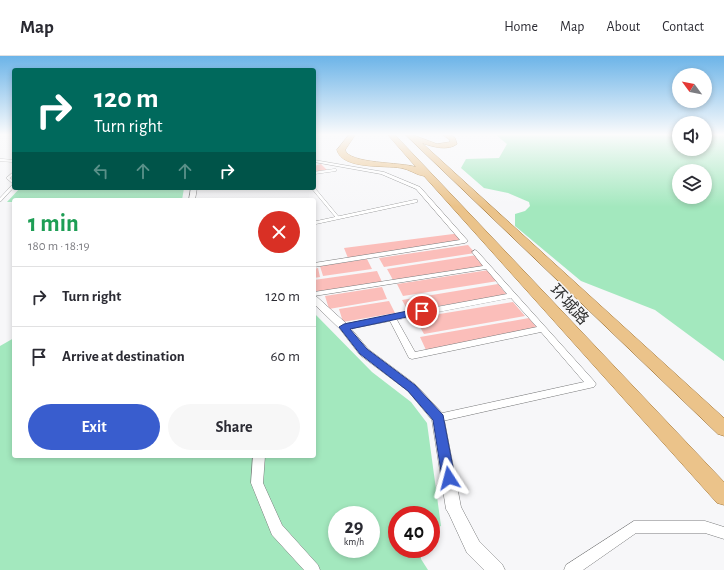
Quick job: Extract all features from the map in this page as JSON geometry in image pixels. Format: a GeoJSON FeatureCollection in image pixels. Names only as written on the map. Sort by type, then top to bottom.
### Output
{"type":"FeatureCollection","features":[{"type":"Feature","properties":{"kind":"main road"},"geometry":{"type":"LineString","coordinates":[[349,159],[360,162],[405,166],[431,178]]}},
{"type":"Feature","properties":{"kind":"main road"},"geometry":{"type":"LineString","coordinates":[[359,159],[376,159]]}},
{"type":"Feature","properties":{"kind":"main road","name":"环城路"},"geometry":{"type":"LineString","coordinates":[[413,159],[724,496]]}},
{"type":"Feature","properties":{"kind":"main road","name":"环城路"},"geometry":{"type":"LineString","coordinates":[[434,159],[724,429]]}},
{"type":"Feature","properties":{"kind":"main road"},"geometry":{"type":"LineString","coordinates":[[445,159],[444,162],[451,176]]}},
{"type":"Feature","properties":{"kind":"street"},"geometry":{"type":"LineString","coordinates":[[316,160],[382,173],[418,188],[464,241],[316,265]]}},
{"type":"Feature","properties":{"kind":"street"},"geometry":{"type":"LineString","coordinates":[[438,418],[591,384],[475,252]]}},
{"type":"Feature","properties":{"kind":"street"},"geometry":{"type":"LineString","coordinates":[[316,294],[488,267]]}},
{"type":"Feature","properties":{"kind":"street"},"geometry":{"type":"LineString","coordinates":[[344,327],[513,295]]}},
{"type":"Feature","properties":{"kind":"street"},"geometry":{"type":"LineString","coordinates":[[316,301],[344,327],[364,352],[412,388],[438,418],[454,509],[473,546],[496,570]]}},
{"type":"Feature","properties":{"kind":"street"},"geometry":{"type":"LineString","coordinates":[[392,317],[412,356],[543,329]]}},
{"type":"Feature","properties":{"kind":"street"},"geometry":{"type":"LineString","coordinates":[[259,458],[257,483],[277,530],[313,570]]}},
{"type":"Feature","properties":{"kind":"street"},"geometry":{"type":"LineString","coordinates":[[571,570],[634,527],[705,527],[724,533]]}},
{"type":"Feature","properties":{"kind":"lane"},"geometry":{"type":"LineString","coordinates":[[0,160],[12,161]]}},
{"type":"Feature","properties":{"kind":"lane"},"geometry":{"type":"LineString","coordinates":[[316,173],[335,170]]}},
{"type":"Feature","properties":{"kind":"lane"},"geometry":{"type":"LineString","coordinates":[[12,175],[8,178],[12,182]]}},
{"type":"Feature","properties":{"kind":"lane"},"geometry":{"type":"LineString","coordinates":[[0,200],[12,186]]}},
{"type":"Feature","properties":{"kind":"lane"},"geometry":{"type":"LineString","coordinates":[[315,190],[338,218]]}},
{"type":"Feature","properties":{"kind":"lane"},"geometry":{"type":"LineString","coordinates":[[316,223],[416,201]]}},
{"type":"Feature","properties":{"kind":"green space"},"geometry":{"type":"Polygon","coordinates":[[[466,159],[724,159],[724,361],[655,310],[581,281],[515,226],[515,214],[525,211],[530,206],[529,202],[508,193],[484,188],[461,168],[466,159]]]}},
{"type":"Feature","properties":{"kind":"green space"},"geometry":{"type":"Polygon","coordinates":[[[18,190],[184,190],[182,198],[12,198],[12,202],[7,202],[18,190]]]}},
{"type":"Feature","properties":{"kind":"green space"},"geometry":{"type":"Polygon","coordinates":[[[316,315],[372,372],[411,402],[427,423],[438,506],[388,506],[388,558],[421,558],[428,570],[0,570],[0,346],[12,339],[12,458],[316,458],[316,315]]]}},
{"type":"Feature","properties":{"kind":"building"},"geometry":{"type":"Polygon","coordinates":[[[321,164],[327,170],[316,172],[316,165],[321,164]]]}},
{"type":"Feature","properties":{"kind":"building"},"geometry":{"type":"Polygon","coordinates":[[[461,233],[467,241],[348,258],[344,248],[461,233]]]}},
{"type":"Feature","properties":{"kind":"building"},"geometry":{"type":"Polygon","coordinates":[[[468,245],[475,253],[384,267],[379,258],[468,245]]]}},
{"type":"Feature","properties":{"kind":"building"},"geometry":{"type":"Polygon","coordinates":[[[477,255],[486,266],[393,280],[387,269],[477,255]]]}},
{"type":"Feature","properties":{"kind":"building"},"geometry":{"type":"Polygon","coordinates":[[[367,259],[372,269],[323,276],[320,266],[367,259]]]}},
{"type":"Feature","properties":{"kind":"building"},"geometry":{"type":"Polygon","coordinates":[[[316,268],[318,268],[320,277],[316,278],[316,268]]]}},
{"type":"Feature","properties":{"kind":"building"},"geometry":{"type":"Polygon","coordinates":[[[489,270],[498,281],[403,296],[397,284],[489,270]]]}},
{"type":"Feature","properties":{"kind":"building"},"geometry":{"type":"Polygon","coordinates":[[[377,271],[382,282],[316,292],[316,280],[377,271]]]}},
{"type":"Feature","properties":{"kind":"building"},"geometry":{"type":"Polygon","coordinates":[[[498,284],[507,295],[408,311],[402,300],[498,284]]]}},
{"type":"Feature","properties":{"kind":"building"},"geometry":{"type":"Polygon","coordinates":[[[382,287],[387,299],[329,309],[325,296],[382,287]]]}},
{"type":"Feature","properties":{"kind":"building"},"geometry":{"type":"Polygon","coordinates":[[[389,301],[395,313],[343,322],[339,309],[389,301]]]}},
{"type":"Feature","properties":{"kind":"building"},"geometry":{"type":"Polygon","coordinates":[[[513,302],[525,316],[424,334],[415,318],[513,302]]]}},
{"type":"Feature","properties":{"kind":"building"},"geometry":{"type":"Polygon","coordinates":[[[529,318],[538,329],[426,350],[420,337],[529,318]]]}},
{"type":"Feature","properties":{"kind":"route"},"geometry":{"type":"LineString","coordinates":[[422,311],[344,327],[364,352],[412,388],[438,418],[449,478]]}}]}
